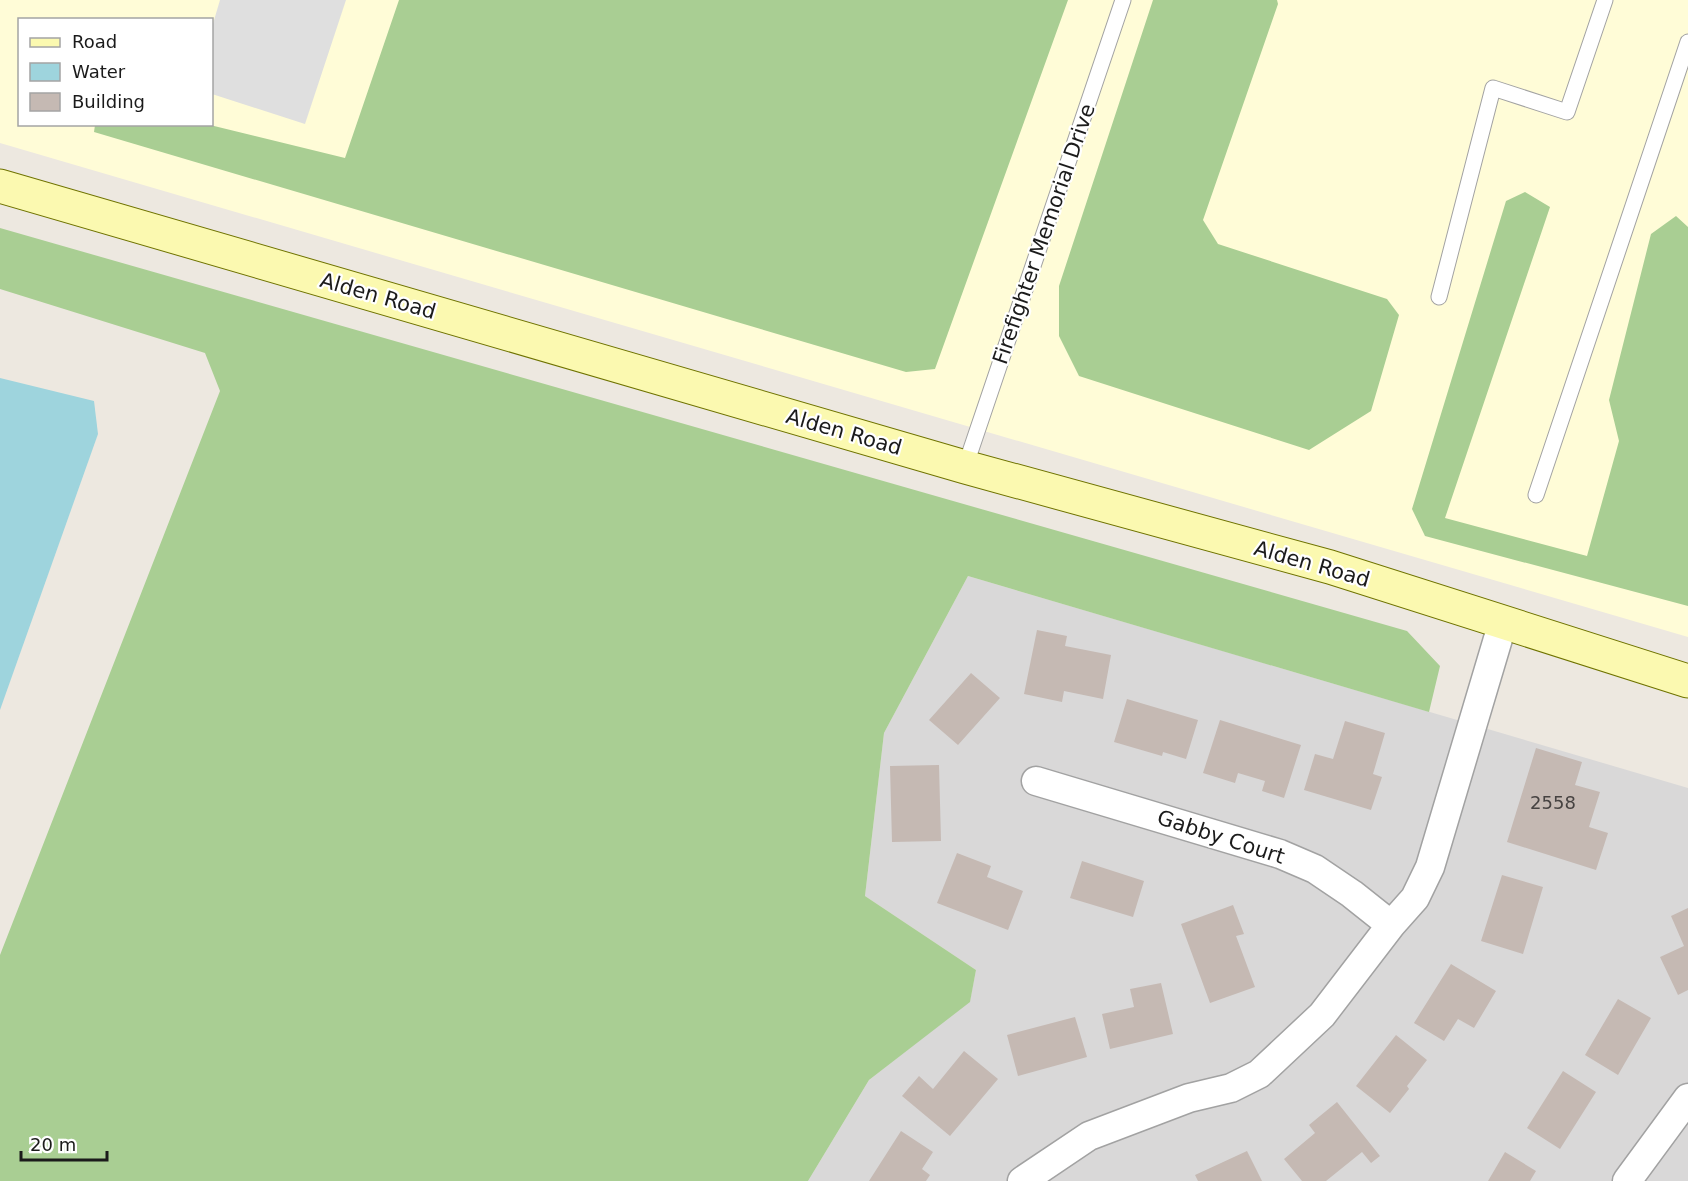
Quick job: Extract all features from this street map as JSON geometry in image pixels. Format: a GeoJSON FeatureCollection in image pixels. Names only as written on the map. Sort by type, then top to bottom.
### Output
{"type":"FeatureCollection","features":[{"type":"Feature","properties":{"kind":"street","name":"Alden Road"},"geometry":{"type":"LineString","coordinates":[[0,186],[965,467],[1330,567],[1688,681]]}},
{"type":"Feature","properties":{"kind":"street"},"geometry":{"type":"LineString","coordinates":[[1022,1181],[1089,1136],[1190,1098],[1231,1088],[1258,1074],[1322,1015],[1391,925],[1415,898],[1430,867],[1503,622]]}},
{"type":"Feature","properties":{"kind":"street","name":"Gabby Court"},"geometry":{"type":"LineString","coordinates":[[1036,781],[1280,854],[1315,869],[1352,894],[1391,925]]}},
{"type":"Feature","properties":{"kind":"street"},"geometry":{"type":"LineString","coordinates":[[1627,1181],[1688,1098]]}},
{"type":"Feature","properties":{"kind":"lane","name":"Firefighter Memorial Drive"},"geometry":{"type":"LineString","coordinates":[[965,467],[1123,0]]}},
{"type":"Feature","properties":{"kind":"lane"},"geometry":{"type":"LineString","coordinates":[[1439,297],[1493,88],[1567,112],[1605,0]]}},
{"type":"Feature","properties":{"kind":"lane"},"geometry":{"type":"LineString","coordinates":[[1536,495],[1688,42]]}},
{"type":"Feature","properties":{"kind":"shaded area"},"geometry":{"type":"Polygon","coordinates":[[[0,0],[1688,0],[1688,637],[0,143],[0,0]]]}},
{"type":"Feature","properties":{"kind":"shaded area"},"geometry":{"type":"Polygon","coordinates":[[[220,0],[346,0],[305,124],[213,94],[213,24],[220,0]]]}},
{"type":"Feature","properties":{"kind":"shaded area"},"geometry":{"type":"Polygon","coordinates":[[[968,576],[1688,788],[1688,1181],[808,1181],[869,1080],[970,1001],[976,970],[865,896],[884,733],[968,576]]]}},
{"type":"Feature","properties":{"kind":"green space"},"geometry":{"type":"Polygon","coordinates":[[[399,0],[1068,0],[935,369],[906,372],[94,132],[95,126],[213,126],[345,158],[399,0]]]}},
{"type":"Feature","properties":{"kind":"green space"},"geometry":{"type":"Polygon","coordinates":[[[1153,0],[1277,0],[1278,4],[1203,220],[1218,244],[1387,299],[1399,315],[1371,411],[1309,450],[1079,376],[1059,336],[1059,286],[1153,0]]]}},
{"type":"Feature","properties":{"kind":"green space"},"geometry":{"type":"Polygon","coordinates":[[[1525,192],[1550,207],[1445,518],[1587,556],[1619,441],[1609,400],[1651,234],[1676,216],[1688,227],[1688,606],[1425,536],[1412,509],[1506,201],[1525,192]]]}},
{"type":"Feature","properties":{"kind":"green space"},"geometry":{"type":"Polygon","coordinates":[[[0,228],[1407,631],[1440,666],[1429,712],[968,576],[884,733],[865,896],[976,970],[970,1002],[869,1080],[808,1181],[0,1181],[0,955],[220,391],[205,353],[0,289],[0,228]]]}},
{"type":"Feature","properties":{"kind":"water"},"geometry":{"type":"Polygon","coordinates":[[[0,378],[94,401],[98,434],[0,710],[0,378]]]}},
{"type":"Feature","properties":{"kind":"building"},"geometry":{"type":"Polygon","coordinates":[[[1037,630],[1067,636],[1065,646],[1111,655],[1103,699],[1064,691],[1062,702],[1024,694],[1037,630]]]}},
{"type":"Feature","properties":{"kind":"building"},"geometry":{"type":"Polygon","coordinates":[[[971,673],[1000,698],[958,745],[929,720],[971,673]]]}},
{"type":"Feature","properties":{"kind":"building"},"geometry":{"type":"Polygon","coordinates":[[[1127,699],[1198,720],[1186,759],[1163,752],[1162,756],[1114,742],[1127,699]]]}},
{"type":"Feature","properties":{"kind":"building"},"geometry":{"type":"Polygon","coordinates":[[[1220,720],[1301,745],[1284,798],[1262,791],[1265,781],[1238,773],[1235,783],[1203,773],[1220,720]]]}},
{"type":"Feature","properties":{"kind":"building"},"geometry":{"type":"Polygon","coordinates":[[[1345,721],[1385,733],[1373,774],[1382,777],[1371,810],[1304,790],[1315,754],[1333,759],[1345,721]]]}},
{"type":"Feature","properties":{"kind":"building"},"geometry":{"type":"Polygon","coordinates":[[[1536,748],[1582,762],[1575,785],[1600,792],[1589,827],[1608,833],[1596,870],[1507,842],[1536,748]]]}},
{"type":"Feature","properties":{"kind":"building"},"geometry":{"type":"Polygon","coordinates":[[[939,765],[941,841],[892,842],[890,766],[939,765]]]}},
{"type":"Feature","properties":{"kind":"building"},"geometry":{"type":"Polygon","coordinates":[[[957,853],[991,866],[987,877],[1023,891],[1008,930],[937,903],[957,853]]]}},
{"type":"Feature","properties":{"kind":"building"},"geometry":{"type":"Polygon","coordinates":[[[1082,861],[1144,881],[1133,917],[1070,898],[1082,861]]]}},
{"type":"Feature","properties":{"kind":"building"},"geometry":{"type":"Polygon","coordinates":[[[1502,875],[1543,887],[1523,954],[1481,941],[1502,875]]]}},
{"type":"Feature","properties":{"kind":"building"},"geometry":{"type":"Polygon","coordinates":[[[1233,905],[1244,934],[1236,936],[1255,987],[1210,1003],[1181,924],[1233,905]]]}},
{"type":"Feature","properties":{"kind":"building"},"geometry":{"type":"Polygon","coordinates":[[[1688,908],[1688,990],[1678,995],[1660,957],[1684,946],[1671,916],[1688,908]]]}},
{"type":"Feature","properties":{"kind":"building"},"geometry":{"type":"Polygon","coordinates":[[[1451,964],[1496,991],[1474,1028],[1458,1019],[1444,1041],[1414,1023],[1451,964]]]}},
{"type":"Feature","properties":{"kind":"building"},"geometry":{"type":"Polygon","coordinates":[[[1161,983],[1173,1034],[1110,1049],[1102,1014],[1134,1007],[1130,989],[1161,983]]]}},
{"type":"Feature","properties":{"kind":"building"},"geometry":{"type":"Polygon","coordinates":[[[1618,999],[1651,1018],[1618,1075],[1585,1055],[1618,999]]]}},
{"type":"Feature","properties":{"kind":"building"},"geometry":{"type":"Polygon","coordinates":[[[1075,1017],[1087,1057],[1018,1076],[1007,1035],[1075,1017]]]}},
{"type":"Feature","properties":{"kind":"building"},"geometry":{"type":"Polygon","coordinates":[[[1396,1035],[1427,1060],[1407,1086],[1409,1089],[1390,1113],[1356,1086],[1396,1035]]]}},
{"type":"Feature","properties":{"kind":"building"},"geometry":{"type":"Polygon","coordinates":[[[964,1051],[998,1079],[950,1136],[902,1096],[919,1076],[933,1089],[964,1051]]]}},
{"type":"Feature","properties":{"kind":"building"},"geometry":{"type":"Polygon","coordinates":[[[1563,1071],[1596,1092],[1560,1149],[1527,1128],[1563,1071]]]}},
{"type":"Feature","properties":{"kind":"building"},"geometry":{"type":"Polygon","coordinates":[[[1337,1102],[1380,1156],[1371,1163],[1362,1152],[1326,1181],[1302,1181],[1284,1159],[1315,1133],[1309,1125],[1337,1102]]]}},
{"type":"Feature","properties":{"kind":"building"},"geometry":{"type":"Polygon","coordinates":[[[901,1131],[933,1152],[922,1169],[930,1175],[926,1181],[869,1181],[901,1131]]]}},
{"type":"Feature","properties":{"kind":"building"},"geometry":{"type":"Polygon","coordinates":[[[1247,1151],[1262,1181],[1198,1181],[1195,1175],[1247,1151]]]}},
{"type":"Feature","properties":{"kind":"building"},"geometry":{"type":"Polygon","coordinates":[[[1505,1152],[1536,1171],[1530,1181],[1488,1181],[1505,1152]]]}}]}
